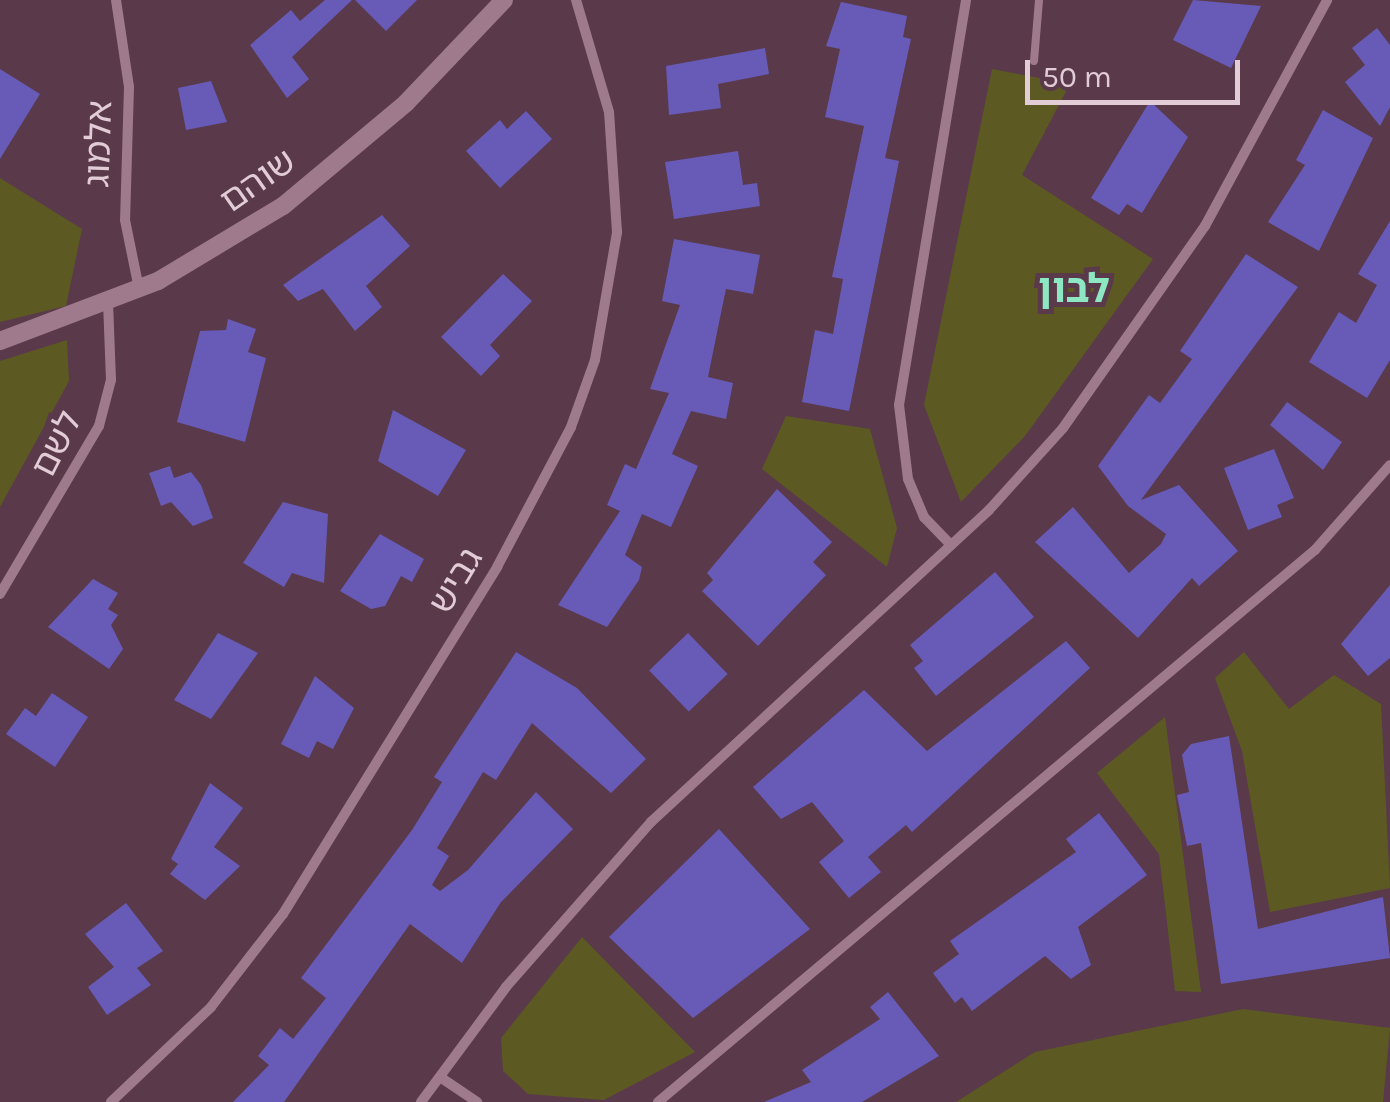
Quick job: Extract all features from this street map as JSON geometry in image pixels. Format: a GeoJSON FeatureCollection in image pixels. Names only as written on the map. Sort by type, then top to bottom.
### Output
{"type":"FeatureCollection","features":[{"type":"Feature","properties":{"kind":"street","name":"אלמוג"},"geometry":{"type":"LineString","coordinates":[[116,0],[129,87],[125,220],[139,289]]}},
{"type":"Feature","properties":{"kind":"street","name":"שוהם"},"geometry":{"type":"LineString","coordinates":[[0,341],[108,303],[221,247],[345,158],[504,0]]}},
{"type":"Feature","properties":{"kind":"street","name":"גביש"},"geometry":{"type":"LineString","coordinates":[[112,1102],[212,1007],[283,914],[497,568],[571,427],[594,360],[616,232],[609,112],[576,0]]}},
{"type":"Feature","properties":{"kind":"street"},"geometry":{"type":"LineString","coordinates":[[952,545],[915,498],[899,424],[966,0]]}},
{"type":"Feature","properties":{"kind":"street"},"geometry":{"type":"LineString","coordinates":[[421,1102],[651,822],[952,545],[1050,442],[1136,333],[1238,170],[1326,0]]}},
{"type":"Feature","properties":{"kind":"street","name":"לשם"},"geometry":{"type":"LineString","coordinates":[[0,594],[100,426],[111,380],[108,303]]}},
{"type":"Feature","properties":{"kind":"street"},"geometry":{"type":"LineString","coordinates":[[658,1102],[1315,550],[1390,465]]}},
{"type":"Feature","properties":{"kind":"street"},"geometry":{"type":"LineString","coordinates":[[440,1077],[477,1102]]}},
{"type":"Feature","properties":{"kind":"lane"},"geometry":{"type":"LineString","coordinates":[[1034,61],[1039,0]]}},
{"type":"Feature","properties":{"kind":"shaded area"},"geometry":{"type":"Polygon","coordinates":[[[992,69],[1070,84],[1022,175],[1153,259],[1025,436],[961,502],[924,405],[992,69]]]}},
{"type":"Feature","properties":{"kind":"shaded area"},"geometry":{"type":"Polygon","coordinates":[[[0,178],[82,229],[66,306],[0,322],[0,178]]]}},
{"type":"Feature","properties":{"kind":"shaded area"},"geometry":{"type":"Polygon","coordinates":[[[67,340],[69,381],[0,507],[0,361],[67,340]]]}},
{"type":"Feature","properties":{"kind":"shaded area"},"geometry":{"type":"Polygon","coordinates":[[[786,416],[870,429],[897,528],[887,567],[762,469],[786,416]]]}},
{"type":"Feature","properties":{"kind":"shaded area"},"geometry":{"type":"Polygon","coordinates":[[[1244,652],[1289,709],[1334,675],[1381,704],[1390,888],[1270,912],[1242,751],[1215,678],[1244,652]]]}},
{"type":"Feature","properties":{"kind":"shaded area"},"geometry":{"type":"Polygon","coordinates":[[[1165,717],[1201,992],[1175,991],[1159,854],[1097,773],[1165,717]]]}},
{"type":"Feature","properties":{"kind":"shaded area"},"geometry":{"type":"Polygon","coordinates":[[[582,937],[695,1052],[604,1100],[528,1094],[503,1071],[501,1038],[582,937]]]}},
{"type":"Feature","properties":{"kind":"shaded area"},"geometry":{"type":"Polygon","coordinates":[[[1243,1009],[1390,1028],[1383,1102],[956,1102],[1035,1052],[1243,1009]]]}},
{"type":"Feature","properties":{"kind":"building"},"geometry":{"type":"Polygon","coordinates":[[[325,0],[352,0],[292,57],[309,79],[287,98],[250,45],[291,10],[300,21],[325,0]]]}},
{"type":"Feature","properties":{"kind":"building"},"geometry":{"type":"Polygon","coordinates":[[[355,0],[417,0],[386,31],[355,0]]]}},
{"type":"Feature","properties":{"kind":"building"},"geometry":{"type":"Polygon","coordinates":[[[1193,0],[1261,6],[1231,68],[1173,40],[1193,0]]]}},
{"type":"Feature","properties":{"kind":"building"},"geometry":{"type":"Polygon","coordinates":[[[841,2],[907,16],[903,37],[911,39],[885,158],[899,161],[849,411],[802,402],[815,330],[833,334],[843,279],[832,277],[864,126],[825,117],[840,49],[826,46],[841,2]]]}},
{"type":"Feature","properties":{"kind":"building"},"geometry":{"type":"Polygon","coordinates":[[[1377,28],[1390,45],[1390,107],[1380,126],[1345,82],[1365,65],[1352,48],[1377,28]]]}},
{"type":"Feature","properties":{"kind":"building"},"geometry":{"type":"Polygon","coordinates":[[[765,48],[769,74],[718,84],[721,108],[669,115],[666,66],[765,48]]]}},
{"type":"Feature","properties":{"kind":"building"},"geometry":{"type":"Polygon","coordinates":[[[0,69],[40,94],[0,159],[0,69]]]}},
{"type":"Feature","properties":{"kind":"building"},"geometry":{"type":"Polygon","coordinates":[[[211,81],[227,122],[186,130],[178,88],[211,81]]]}},
{"type":"Feature","properties":{"kind":"building"},"geometry":{"type":"Polygon","coordinates":[[[1150,101],[1188,137],[1142,213],[1127,204],[1119,215],[1091,198],[1150,101]]]}},
{"type":"Feature","properties":{"kind":"building"},"geometry":{"type":"Polygon","coordinates":[[[1323,110],[1373,138],[1319,251],[1268,222],[1305,165],[1296,160],[1323,110]]]}},
{"type":"Feature","properties":{"kind":"building"},"geometry":{"type":"Polygon","coordinates":[[[526,111],[552,139],[500,188],[466,151],[500,120],[507,129],[526,111]]]}},
{"type":"Feature","properties":{"kind":"building"},"geometry":{"type":"Polygon","coordinates":[[[738,151],[743,185],[757,183],[760,206],[674,219],[665,162],[738,151]]]}},
{"type":"Feature","properties":{"kind":"building"},"geometry":{"type":"Polygon","coordinates":[[[382,215],[410,246],[366,286],[382,307],[355,331],[323,289],[298,301],[283,285],[382,215]]]}},
{"type":"Feature","properties":{"kind":"building"},"geometry":{"type":"Polygon","coordinates":[[[1390,221],[1390,360],[1367,398],[1309,362],[1339,312],[1356,323],[1377,285],[1358,274],[1390,221]]]}},
{"type":"Feature","properties":{"kind":"building"},"geometry":{"type":"Polygon","coordinates":[[[674,239],[760,255],[753,294],[726,289],[721,313],[708,377],[733,383],[726,419],[691,411],[672,454],[698,466],[671,527],[642,514],[625,555],[642,567],[639,580],[607,627],[558,605],[620,511],[607,505],[625,464],[636,469],[669,393],[650,389],[680,305],[662,301],[674,239]]]}},
{"type":"Feature","properties":{"kind":"building"},"geometry":{"type":"Polygon","coordinates":[[[1246,254],[1298,287],[1141,500],[1179,485],[1238,551],[1199,586],[1192,578],[1138,638],[1035,542],[1073,507],[1129,573],[1161,544],[1166,534],[1128,506],[1098,466],[1149,395],[1160,403],[1192,359],[1180,351],[1246,254]]]}},
{"type":"Feature","properties":{"kind":"building"},"geometry":{"type":"Polygon","coordinates":[[[503,274],[532,301],[490,345],[500,356],[481,376],[441,337],[503,274]]]}},
{"type":"Feature","properties":{"kind":"building"},"geometry":{"type":"Polygon","coordinates":[[[228,319],[256,329],[248,352],[266,358],[245,442],[177,422],[200,331],[226,330],[228,319]]]}},
{"type":"Feature","properties":{"kind":"building"},"geometry":{"type":"Polygon","coordinates":[[[1287,402],[1342,442],[1323,470],[1270,425],[1287,402]]]}},
{"type":"Feature","properties":{"kind":"building"},"geometry":{"type":"Polygon","coordinates":[[[393,410],[466,450],[438,496],[378,461],[393,410]]]}},
{"type":"Feature","properties":{"kind":"building"},"geometry":{"type":"Polygon","coordinates":[[[1274,449],[1294,498],[1277,505],[1282,517],[1248,530],[1224,468],[1274,449]]]}},
{"type":"Feature","properties":{"kind":"building"},"geometry":{"type":"Polygon","coordinates":[[[170,466],[174,478],[191,472],[201,485],[213,518],[193,526],[171,502],[161,506],[149,473],[170,466]]]}},
{"type":"Feature","properties":{"kind":"building"},"geometry":{"type":"Polygon","coordinates":[[[777,489],[832,542],[813,562],[826,575],[758,646],[702,591],[713,580],[707,573],[777,489]]]}},
{"type":"Feature","properties":{"kind":"building"},"geometry":{"type":"Polygon","coordinates":[[[283,502],[328,514],[324,583],[292,573],[284,587],[243,563],[283,502]]]}},
{"type":"Feature","properties":{"kind":"building"},"geometry":{"type":"Polygon","coordinates":[[[380,534],[424,559],[412,582],[401,576],[385,606],[371,609],[340,591],[380,534]]]}},
{"type":"Feature","properties":{"kind":"building"},"geometry":{"type":"Polygon","coordinates":[[[995,572],[1034,617],[936,696],[914,668],[923,661],[910,645],[995,572]]]}},
{"type":"Feature","properties":{"kind":"building"},"geometry":{"type":"Polygon","coordinates":[[[93,579],[118,593],[108,609],[118,615],[111,625],[123,649],[109,669],[48,627],[93,579]]]}},
{"type":"Feature","properties":{"kind":"building"},"geometry":{"type":"Polygon","coordinates":[[[1390,585],[1390,658],[1368,676],[1341,644],[1390,585]]]}},
{"type":"Feature","properties":{"kind":"building"},"geometry":{"type":"Polygon","coordinates":[[[218,633],[258,653],[211,719],[174,700],[218,633]]]}},
{"type":"Feature","properties":{"kind":"building"},"geometry":{"type":"Polygon","coordinates":[[[688,633],[728,674],[689,712],[649,671],[688,633]]]}},
{"type":"Feature","properties":{"kind":"building"},"geometry":{"type":"Polygon","coordinates":[[[1066,641],[1090,668],[912,832],[906,825],[868,857],[881,872],[849,898],[819,862],[844,841],[812,802],[781,819],[753,787],[864,690],[927,751],[1066,641]]]}},
{"type":"Feature","properties":{"kind":"building"},"geometry":{"type":"Polygon","coordinates":[[[516,652],[577,688],[646,759],[611,793],[532,723],[496,780],[483,772],[437,848],[449,856],[432,885],[440,891],[468,870],[536,792],[573,829],[501,902],[462,963],[410,924],[284,1102],[233,1102],[269,1065],[258,1056],[280,1028],[293,1039],[326,998],[301,978],[412,830],[442,782],[434,777],[516,652]]]}},
{"type":"Feature","properties":{"kind":"building"},"geometry":{"type":"Polygon","coordinates":[[[315,676],[354,708],[333,749],[317,741],[309,758],[281,744],[315,676]]]}},
{"type":"Feature","properties":{"kind":"building"},"geometry":{"type":"Polygon","coordinates":[[[52,693],[88,717],[55,767],[6,734],[25,708],[36,716],[52,693]]]}},
{"type":"Feature","properties":{"kind":"building"},"geometry":{"type":"Polygon","coordinates":[[[1229,736],[1258,929],[1383,897],[1390,958],[1221,984],[1201,843],[1187,846],[1177,795],[1189,792],[1182,755],[1191,744],[1229,736]]]}},
{"type":"Feature","properties":{"kind":"building"},"geometry":{"type":"Polygon","coordinates":[[[210,783],[243,808],[214,847],[240,866],[205,900],[170,874],[178,864],[171,859],[210,783]]]}},
{"type":"Feature","properties":{"kind":"building"},"geometry":{"type":"Polygon","coordinates":[[[1099,813],[1147,875],[1078,927],[1091,965],[1071,979],[1045,956],[972,1011],[962,997],[955,1003],[933,973],[959,954],[950,941],[1076,852],[1066,839],[1099,813]]]}},
{"type":"Feature","properties":{"kind":"building"},"geometry":{"type":"Polygon","coordinates":[[[719,829],[810,929],[693,1018],[609,937],[719,829]]]}},
{"type":"Feature","properties":{"kind":"building"},"geometry":{"type":"Polygon","coordinates":[[[126,903],[163,951],[137,968],[151,985],[107,1015],[88,987],[114,967],[85,934],[126,903]]]}},
{"type":"Feature","properties":{"kind":"building"},"geometry":{"type":"Polygon","coordinates":[[[888,992],[939,1056],[862,1102],[764,1102],[811,1082],[802,1070],[880,1019],[870,1007],[888,992]]]}},
{"type":"Feature","properties":{"kind":"district","name":"לבון"},"geometry":{"type":"Point","coordinates":[1074,289]}}]}
